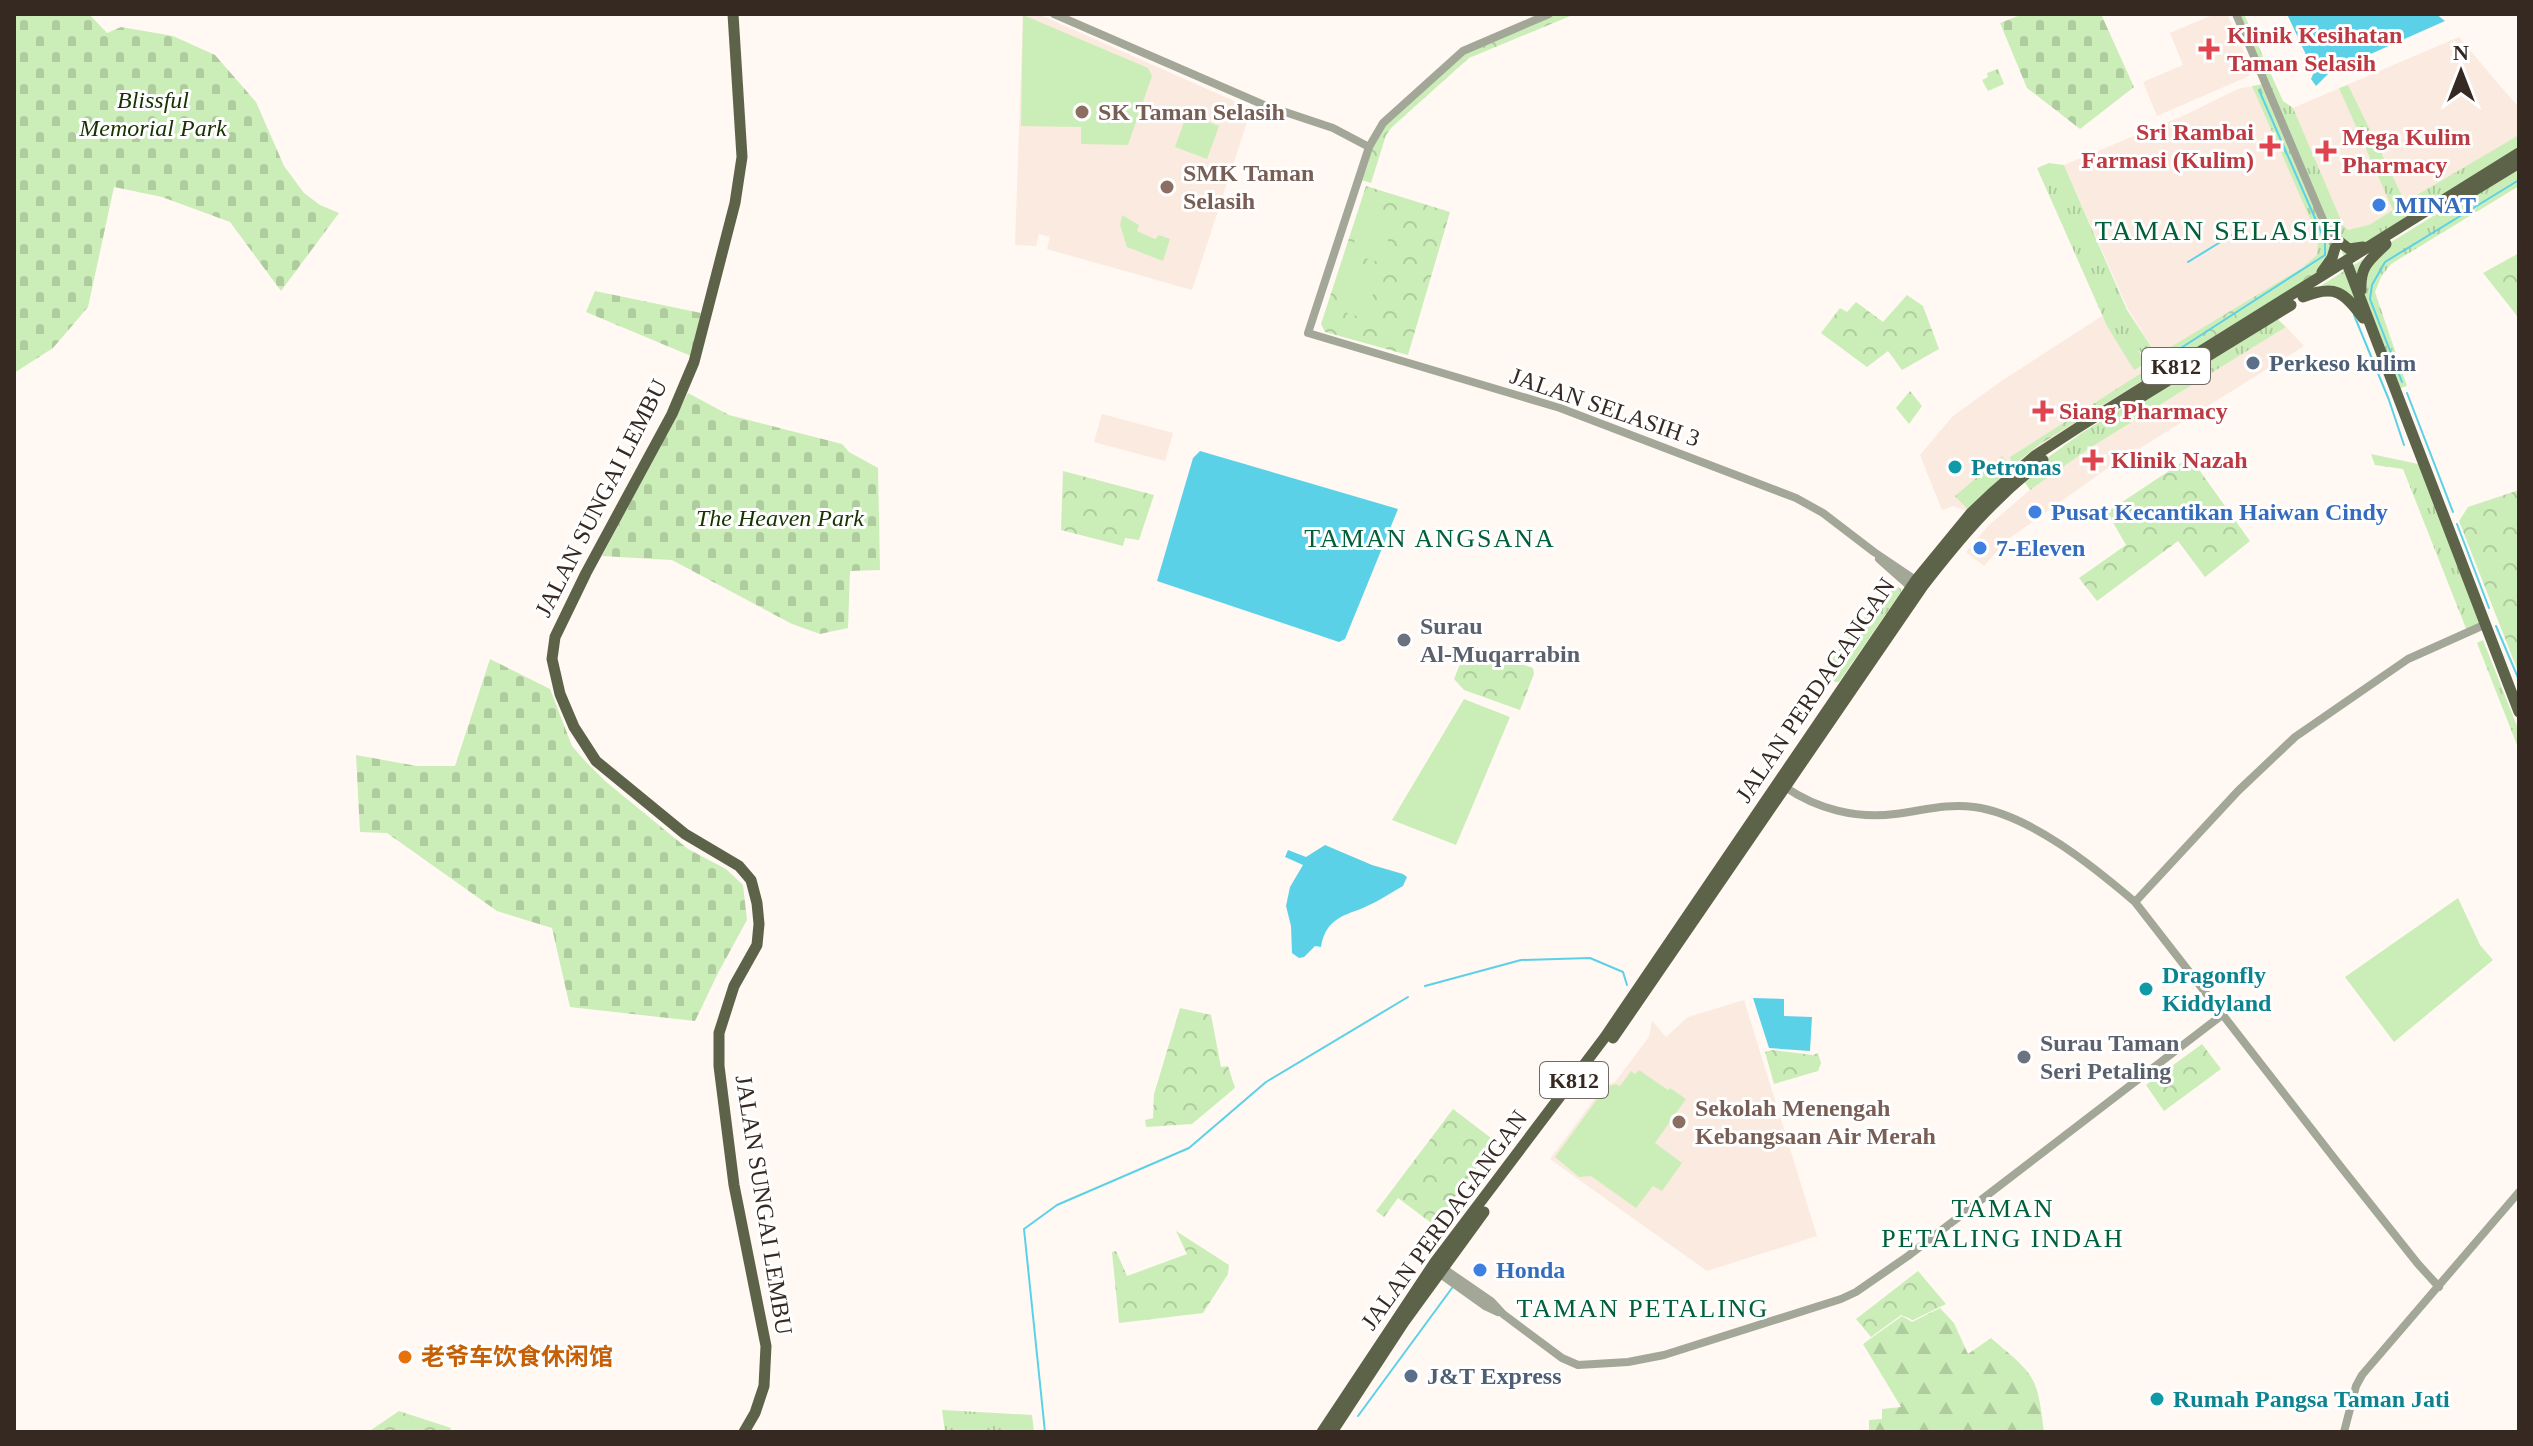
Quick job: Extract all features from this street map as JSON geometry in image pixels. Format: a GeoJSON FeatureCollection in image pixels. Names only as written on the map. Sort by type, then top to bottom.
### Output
{"type":"FeatureCollection","features":[{"type":"Feature","properties":{"kind":"main road","name":"JALAN SUNGAI LEMBU"},"geometry":{"type":"LineString","coordinates":[[733,14],[741,116],[741,168],[735,203],[694,362],[672,414],[555,637],[552,659],[564,705],[586,749],[604,769],[685,834],[739,866],[751,880],[757,903],[757,945],[734,986],[719,1033],[720,1077],[734,1185],[766,1346],[764,1386],[755,1413],[744,1432]]}},
{"type":"Feature","properties":{"kind":"main road","name":"JALAN PERDAGANGAN"},"geometry":{"type":"LineString","coordinates":[[1332,1432],[1437,1268],[1628,1018],[1917,587],[1994,500],[2042,460],[2083,432],[2303,297],[2345,266],[2519,153]]}},
{"type":"Feature","properties":{"kind":"main road","name":"JALAN PERDAGANGAN"},"geometry":{"type":"LineString","coordinates":[[2382,243],[2519,163]]}},
{"type":"Feature","properties":{"kind":"main road"},"geometry":{"type":"LineString","coordinates":[[2314,282],[2332,258],[2333,240],[2349,249],[2382,243]]}},
{"type":"Feature","properties":{"kind":"main road"},"geometry":{"type":"LineString","coordinates":[[2365,317],[2361,276],[2382,243]]}},
{"type":"Feature","properties":{"kind":"main road"},"geometry":{"type":"LineString","coordinates":[[2345,266],[2519,712]]}},
{"type":"Feature","properties":{"kind":"main road","name":"JALAN PERDAGANGAN"},"geometry":{"type":"LineString","coordinates":[[1322,1432],[1605,1037],[1971,513],[2036,455],[2153,380],[2345,266]]}},
{"type":"Feature","properties":{"kind":"main road"},"geometry":{"type":"LineString","coordinates":[[2303,297],[2324,289],[2336,292],[2348,298],[2365,317]]}},
{"type":"Feature","properties":{"kind":"street"},"geometry":{"type":"LineString","coordinates":[[1054,14],[1264,105],[1333,128],[1369,147],[1383,123],[1463,51],[1549,14]]}},
{"type":"Feature","properties":{"kind":"street"},"geometry":{"type":"LineString","coordinates":[[2236,14],[2345,266]]}},
{"type":"Feature","properties":{"kind":"street","name":"JALAN SELASIH 3"},"geometry":{"type":"LineString","coordinates":[[1369,147],[1308,333],[1560,408],[1796,498],[1823,513],[1874,552],[1892,573],[1917,587]]}},
{"type":"Feature","properties":{"kind":"street"},"geometry":{"type":"LineString","coordinates":[[2135,902],[2238,791],[2295,737],[2408,659],[2484,625]]}},
{"type":"Feature","properties":{"kind":"street"},"geometry":{"type":"LineString","coordinates":[[1785,787],[1812,803],[1865,815],[1959,806],[2003,814],[2033,828],[2078,858],[2135,902],[2439,1287]]}},
{"type":"Feature","properties":{"kind":"street"},"geometry":{"type":"LineString","coordinates":[[1437,1268],[1485,1306],[1503,1314],[1562,1358],[1578,1365],[1628,1362],[1664,1355],[1841,1299],[1908,1256],[2222,1015]]}},
{"type":"Feature","properties":{"kind":"street"},"geometry":{"type":"LineString","coordinates":[[2344,1432],[2356,1386],[2362,1375],[2519,1192]]}},
{"type":"Feature","properties":{"kind":"shaded area"},"geometry":{"type":"Polygon","coordinates":[[[1023,14],[1038,14],[1243,105],[1249,116],[1192,290],[1047,249],[1050,237],[1039,234],[1036,246],[1015,245],[1023,14]]]}},
{"type":"Feature","properties":{"kind":"shaded area","name":"Klinik Kesihatan Taman Selasih"},"geometry":{"type":"Polygon","coordinates":[[[2215,14],[2227,14],[2252,70],[2249,76],[2157,116],[2143,82],[2183,65],[2170,33],[2215,14]]]}},
{"type":"Feature","properties":{"kind":"shaded area"},"geometry":{"type":"Polygon","coordinates":[[[2459,37],[2519,104],[2519,153],[2335,248],[2158,357],[2128,309],[2064,165],[2185,115],[2238,89],[2259,85],[2279,114],[2459,37]]]}},
{"type":"Feature","properties":{"kind":"shaded area","name":"TAMAN SELASIH"},"geometry":{"type":"Polygon","coordinates":[[[2102,316],[2153,380],[2079,427],[1971,513],[1953,506],[1942,510],[1920,455],[1952,417],[2102,316]]]}},
{"type":"Feature","properties":{"kind":"shaded area"},"geometry":{"type":"Polygon","coordinates":[[[2286,327],[2304,346],[2105,470],[2007,540],[1984,566],[1966,552],[1988,526],[2030,490],[2093,446],[2286,327]]]}},
{"type":"Feature","properties":{"kind":"shaded area"},"geometry":{"type":"Polygon","coordinates":[[[1102,414],[1173,433],[1165,461],[1094,442],[1102,414]]]}},
{"type":"Feature","properties":{"kind":"shaded area","name":"Sekolah Menengah Kebangsaan Air Merah"},"geometry":{"type":"Polygon","coordinates":[[[1744,1000],[1817,1236],[1707,1271],[1550,1159],[1604,1086],[1615,1082],[1649,1037],[1652,1021],[1666,1037],[1688,1017],[1744,1000]]]}},
{"type":"Feature","properties":{"kind":"green space","name":"Blissful Memorial Park"},"geometry":{"type":"Polygon","coordinates":[[[14,14],[89,14],[107,33],[121,27],[173,36],[215,55],[256,102],[284,166],[304,193],[320,205],[339,213],[281,291],[230,222],[162,197],[114,187],[88,307],[53,348],[14,373],[14,14]]]}},
{"type":"Feature","properties":{"kind":"green space"},"geometry":{"type":"Polygon","coordinates":[[[1549,14],[1575,14],[1469,58],[1392,127],[1386,135],[1371,183],[1358,179],[1377,133],[1452,60],[1549,14]]]}},
{"type":"Feature","properties":{"kind":"green space"},"geometry":{"type":"Polygon","coordinates":[[[2023,14],[2101,14],[2134,87],[2080,129],[2027,88],[2000,23],[2023,14]]]}},
{"type":"Feature","properties":{"kind":"green space"},"geometry":{"type":"Polygon","coordinates":[[[2236,14],[2244,14],[2283,101],[2293,108],[2343,225],[2348,230],[2369,225],[2393,210],[2339,88],[2348,85],[2405,202],[2519,135],[2519,153],[2346,261],[2336,239],[2329,234],[2341,264],[2304,266],[2317,255],[2318,237],[2252,86],[2264,84],[2236,14]]]}},
{"type":"Feature","properties":{"kind":"green space"},"geometry":{"type":"Polygon","coordinates":[[[1023,15],[1148,68],[1152,76],[1128,145],[1081,144],[1081,127],[1021,126],[1023,15]]]}},
{"type":"Feature","properties":{"kind":"green space"},"geometry":{"type":"Polygon","coordinates":[[[1998,69],[2004,84],[1988,91],[1982,80],[1988,77],[1987,73],[1998,69]]]}},
{"type":"Feature","properties":{"kind":"green space"},"geometry":{"type":"Polygon","coordinates":[[[1187,114],[1219,126],[1207,159],[1175,147],[1187,114]]]}},
{"type":"Feature","properties":{"kind":"green space"},"geometry":{"type":"Polygon","coordinates":[[[2049,163],[2064,165],[2127,310],[2158,357],[2150,362],[2139,350],[2144,364],[2134,370],[2107,326],[2037,168],[2049,163]]]}},
{"type":"Feature","properties":{"kind":"green space"},"geometry":{"type":"Polygon","coordinates":[[[2519,163],[2519,186],[2391,264],[2381,277],[2375,292],[2407,386],[2395,390],[2349,268],[2519,163]]]}},
{"type":"Feature","properties":{"kind":"green space"},"geometry":{"type":"Polygon","coordinates":[[[1366,186],[1450,212],[1408,355],[1325,332],[1321,324],[1366,186]]]}},
{"type":"Feature","properties":{"kind":"green space"},"geometry":{"type":"Polygon","coordinates":[[[1365,204],[1395,213],[1382,263],[1351,254],[1365,204]]]}},
{"type":"Feature","properties":{"kind":"green space"},"geometry":{"type":"Polygon","coordinates":[[[1122,215],[1139,225],[1137,231],[1155,239],[1159,235],[1170,239],[1163,261],[1127,247],[1120,225],[1122,215]]]}},
{"type":"Feature","properties":{"kind":"green space"},"geometry":{"type":"Polygon","coordinates":[[[2335,248],[2327,266],[2156,378],[2146,362],[2335,248]]]}},
{"type":"Feature","properties":{"kind":"green space"},"geometry":{"type":"Polygon","coordinates":[[[2519,253],[2519,316],[2518,317],[2483,273],[2519,253]]]}},
{"type":"Feature","properties":{"kind":"green space"},"geometry":{"type":"Polygon","coordinates":[[[1349,260],[1380,269],[1366,319],[1335,309],[1349,260]]]}},
{"type":"Feature","properties":{"kind":"green space"},"geometry":{"type":"Polygon","coordinates":[[[2344,271],[2363,318],[2336,292],[2303,297],[2344,271]]]}},
{"type":"Feature","properties":{"kind":"green space"},"geometry":{"type":"Polygon","coordinates":[[[595,291],[701,313],[691,356],[586,312],[595,291]]]}},
{"type":"Feature","properties":{"kind":"green space"},"geometry":{"type":"Polygon","coordinates":[[[1907,295],[1923,306],[1939,349],[1902,370],[1888,351],[1867,367],[1821,333],[1840,308],[1847,312],[1856,302],[1883,322],[1907,295]]]}},
{"type":"Feature","properties":{"kind":"green space"},"geometry":{"type":"Polygon","coordinates":[[[2274,316],[2286,327],[2093,446],[2030,490],[2021,477],[2083,432],[2274,316]]]}},
{"type":"Feature","properties":{"kind":"green space"},"geometry":{"type":"Polygon","coordinates":[[[2143,372],[2143,380],[2040,444],[2016,463],[2011,461],[2010,457],[2143,372]]]}},
{"type":"Feature","properties":{"kind":"green space"},"geometry":{"type":"Polygon","coordinates":[[[1910,391],[1922,406],[1909,424],[1896,408],[1910,391]]]}},
{"type":"Feature","properties":{"kind":"green space","name":"The Heaven Park"},"geometry":{"type":"Polygon","coordinates":[[[688,393],[729,415],[842,444],[849,452],[878,468],[880,570],[850,571],[848,628],[820,634],[792,624],[672,560],[602,556],[688,393]]]}},
{"type":"Feature","properties":{"kind":"green space"},"geometry":{"type":"Polygon","coordinates":[[[2371,454],[2423,465],[2484,625],[2467,631],[2403,469],[2375,465],[2371,454]]]}},
{"type":"Feature","properties":{"kind":"green space"},"geometry":{"type":"Polygon","coordinates":[[[2002,456],[2015,472],[1971,513],[1955,496],[2002,456]]]}},
{"type":"Feature","properties":{"kind":"green space"},"geometry":{"type":"Polygon","coordinates":[[[2190,457],[2250,541],[2205,577],[2178,541],[2097,601],[2079,578],[2126,545],[2107,512],[2190,457]]]}},
{"type":"Feature","properties":{"kind":"green space"},"geometry":{"type":"Polygon","coordinates":[[[1063,471],[1154,495],[1139,540],[1125,538],[1123,546],[1061,530],[1063,471]]]}},
{"type":"Feature","properties":{"kind":"green space"},"geometry":{"type":"Polygon","coordinates":[[[2519,490],[2519,674],[2459,521],[2468,507],[2519,490]]]}},
{"type":"Feature","properties":{"kind":"green space"},"geometry":{"type":"Polygon","coordinates":[[[1891,582],[1901,592],[1839,682],[1821,674],[1891,582]]]}},
{"type":"Feature","properties":{"kind":"green space"},"geometry":{"type":"Polygon","coordinates":[[[2483,640],[2519,731],[2519,750],[2477,643],[2483,640]]]}},
{"type":"Feature","properties":{"kind":"green space"},"geometry":{"type":"Polygon","coordinates":[[[1468,644],[1533,668],[1534,674],[1520,710],[1464,690],[1454,679],[1468,644]]]}},
{"type":"Feature","properties":{"kind":"green space"},"geometry":{"type":"Polygon","coordinates":[[[490,659],[550,689],[572,746],[585,761],[688,849],[726,869],[743,885],[747,920],[695,1021],[570,1007],[552,928],[497,911],[387,833],[360,832],[356,755],[417,766],[455,766],[490,659]]]}},
{"type":"Feature","properties":{"kind":"green space"},"geometry":{"type":"Polygon","coordinates":[[[1464,699],[1510,717],[1456,845],[1392,820],[1464,699]]]}},
{"type":"Feature","properties":{"kind":"green space"},"geometry":{"type":"Polygon","coordinates":[[[2458,898],[2480,945],[2493,960],[2394,1042],[2345,977],[2458,898]]]}},
{"type":"Feature","properties":{"kind":"green space"},"geometry":{"type":"Polygon","coordinates":[[[1180,1008],[1211,1015],[1221,1067],[1228,1066],[1235,1088],[1192,1124],[1146,1127],[1145,1120],[1153,1118],[1154,1094],[1180,1008]]]}},
{"type":"Feature","properties":{"kind":"green space"},"geometry":{"type":"Polygon","coordinates":[[[2202,1044],[2221,1069],[2164,1111],[2146,1085],[2202,1044]]]}},
{"type":"Feature","properties":{"kind":"green space"},"geometry":{"type":"Polygon","coordinates":[[[1765,1052],[1818,1053],[1821,1063],[1818,1071],[1774,1084],[1765,1052]]]}},
{"type":"Feature","properties":{"kind":"green space"},"geometry":{"type":"Polygon","coordinates":[[[1639,1070],[1686,1099],[1655,1143],[1682,1163],[1662,1191],[1653,1186],[1636,1208],[1591,1176],[1579,1177],[1555,1157],[1606,1087],[1620,1086],[1631,1071],[1635,1074],[1639,1070]]]}},
{"type":"Feature","properties":{"kind":"green space"},"geometry":{"type":"Polygon","coordinates":[[[1453,1109],[1491,1138],[1493,1146],[1434,1225],[1398,1198],[1384,1217],[1376,1211],[1453,1109]]]}},
{"type":"Feature","properties":{"kind":"green space"},"geometry":{"type":"Polygon","coordinates":[[[1176,1231],[1229,1265],[1228,1274],[1203,1313],[1119,1323],[1112,1252],[1116,1251],[1127,1276],[1187,1254],[1176,1231]]]}},
{"type":"Feature","properties":{"kind":"green space"},"geometry":{"type":"Polygon","coordinates":[[[1918,1271],[1946,1304],[1913,1320],[1901,1315],[1871,1337],[1856,1319],[1918,1271]]]}},
{"type":"Feature","properties":{"kind":"green space"},"geometry":{"type":"Polygon","coordinates":[[[1940,1308],[1954,1323],[1968,1354],[1991,1338],[2025,1369],[2036,1387],[2044,1432],[1869,1432],[1869,1420],[1882,1419],[1882,1409],[1901,1407],[1863,1344],[1902,1316],[1912,1322],[1940,1308]]]}},
{"type":"Feature","properties":{"kind":"green space"},"geometry":{"type":"Polygon","coordinates":[[[942,1410],[1032,1415],[1034,1432],[945,1432],[942,1410]]]}},
{"type":"Feature","properties":{"kind":"green space"},"geometry":{"type":"Polygon","coordinates":[[[399,1411],[451,1428],[450,1432],[368,1432],[399,1411]]]}},
{"type":"Feature","properties":{"kind":"water"},"geometry":{"type":"Polygon","coordinates":[[[2287,14],[2436,14],[2445,21],[2330,72],[2316,86],[2311,79],[2314,72],[2287,14]]]}},
{"type":"Feature","properties":{"kind":"water"},"geometry":{"type":"Polygon","coordinates":[[[1200,451],[1398,509],[1345,639],[1339,642],[1157,581],[1193,458],[1200,451]]]}},
{"type":"Feature","properties":{"kind":"water"},"geometry":{"type":"Polygon","coordinates":[[[1325,845],[1407,877],[1403,886],[1334,922],[1326,932],[1321,947],[1315,946],[1299,958],[1292,953],[1291,926],[1286,906],[1290,887],[1303,865],[1285,857],[1288,850],[1306,857],[1325,845]]]}},
{"type":"Feature","properties":{"kind":"water"},"geometry":{"type":"Polygon","coordinates":[[[1753,998],[1784,999],[1784,1016],[1812,1017],[1810,1051],[1769,1048],[1753,998]]]}},
{"type":"Feature","properties":{"kind":"waterway"},"geometry":{"type":"LineString","coordinates":[[2167,357],[2325,255],[2325,241],[2259,90]]}},
{"type":"Feature","properties":{"kind":"waterway"},"geometry":{"type":"LineString","coordinates":[[2402,382],[2370,299],[2372,285],[2385,262],[2519,180]]}},
{"type":"Feature","properties":{"kind":"waterway"},"geometry":{"type":"LineString","coordinates":[[2188,262],[2240,230],[2240,221]]}},
{"type":"Feature","properties":{"kind":"waterway"},"geometry":{"type":"LineString","coordinates":[[2354,315],[2404,445]]}},
{"type":"Feature","properties":{"kind":"waterway"},"geometry":{"type":"LineString","coordinates":[[2407,393],[2453,512]]}},
{"type":"Feature","properties":{"kind":"waterway"},"geometry":{"type":"LineString","coordinates":[[2457,524],[2489,608]]}},
{"type":"Feature","properties":{"kind":"waterway"},"geometry":{"type":"LineString","coordinates":[[2496,626],[2519,680]]}},
{"type":"Feature","properties":{"kind":"waterway"},"geometry":{"type":"LineString","coordinates":[[1425,986],[1521,960],[1590,958],[1623,972],[1627,985]]}},
{"type":"Feature","properties":{"kind":"waterway"},"geometry":{"type":"LineString","coordinates":[[1045,1432],[1024,1229],[1057,1205],[1189,1148],[1266,1082],[1408,997]]}},
{"type":"Feature","properties":{"kind":"waterway"},"geometry":{"type":"LineString","coordinates":[[1358,1416],[1452,1288]]}},
{"type":"Feature","properties":{"kind":"place","name":"Klinik Kesihatan Taman Selasih"},"geometry":{"type":"Point","coordinates":[2209,49]}},
{"type":"Feature","properties":{"kind":"place","name":"SK Taman Selasih"},"geometry":{"type":"Point","coordinates":[1082,112]}},
{"type":"Feature","properties":{"kind":"place","name":"Sri Rambai Farmasi (Kulim)"},"geometry":{"type":"Point","coordinates":[2270,146]}},
{"type":"Feature","properties":{"kind":"place","name":"Mega Kulim Pharmacy"},"geometry":{"type":"Point","coordinates":[2326,151]}},
{"type":"Feature","properties":{"kind":"place","name":"SMK Taman Selasih"},"geometry":{"type":"Point","coordinates":[1167,187]}},
{"type":"Feature","properties":{"kind":"place","name":"MINAT"},"geometry":{"type":"Point","coordinates":[2379,205]}},
{"type":"Feature","properties":{"kind":"place","name":"Perkeso kulim"},"geometry":{"type":"Point","coordinates":[2253,363]}},
{"type":"Feature","properties":{"kind":"place","name":"Siang Pharmacy"},"geometry":{"type":"Point","coordinates":[2043,411]}},
{"type":"Feature","properties":{"kind":"place","name":"Klinik Nazah"},"geometry":{"type":"Point","coordinates":[2093,460]}},
{"type":"Feature","properties":{"kind":"place","name":"Petronas"},"geometry":{"type":"Point","coordinates":[1955,467]}},
{"type":"Feature","properties":{"kind":"place","name":"Pusat Kecantikan Haiwan Cindy"},"geometry":{"type":"Point","coordinates":[2035,512]}},
{"type":"Feature","properties":{"kind":"place","name":"7-Eleven"},"geometry":{"type":"Point","coordinates":[1980,548]}},
{"type":"Feature","properties":{"kind":"place","name":"Surau Al-Muqarrabin"},"geometry":{"type":"Point","coordinates":[1404,640]}},
{"type":"Feature","properties":{"kind":"place","name":"Dragonfly Kiddyland"},"geometry":{"type":"Point","coordinates":[2146,989]}},
{"type":"Feature","properties":{"kind":"place","name":"Surau Taman Seri Petaling"},"geometry":{"type":"Point","coordinates":[2024,1057]}},
{"type":"Feature","properties":{"kind":"place","name":"Sekolah Menengah Kebangsaan Air Merah"},"geometry":{"type":"Point","coordinates":[1679,1122]}},
{"type":"Feature","properties":{"kind":"place","name":"Honda"},"geometry":{"type":"Point","coordinates":[1480,1270]}},
{"type":"Feature","properties":{"kind":"place","name":"老爷车饮食休闲馆"},"geometry":{"type":"Point","coordinates":[405,1357]}},
{"type":"Feature","properties":{"kind":"place","name":"J&T Express"},"geometry":{"type":"Point","coordinates":[1411,1376]}},
{"type":"Feature","properties":{"kind":"place","name":"Rumah Pangsa Taman Jati"},"geometry":{"type":"Point","coordinates":[2157,1399]}},
{"type":"Feature","properties":{"kind":"district","name":"TAMAN SELASIH"},"geometry":{"type":"Point","coordinates":[2219,230]}},
{"type":"Feature","properties":{"kind":"district","name":"TAMAN ANGSANA"},"geometry":{"type":"Point","coordinates":[1430,538]}},
{"type":"Feature","properties":{"kind":"district","name":"TAMAN PETALING INDAH"},"geometry":{"type":"Point","coordinates":[2003,1223]}},
{"type":"Feature","properties":{"kind":"district","name":"TAMAN PETALING"},"geometry":{"type":"Point","coordinates":[1643,1308]}}]}
